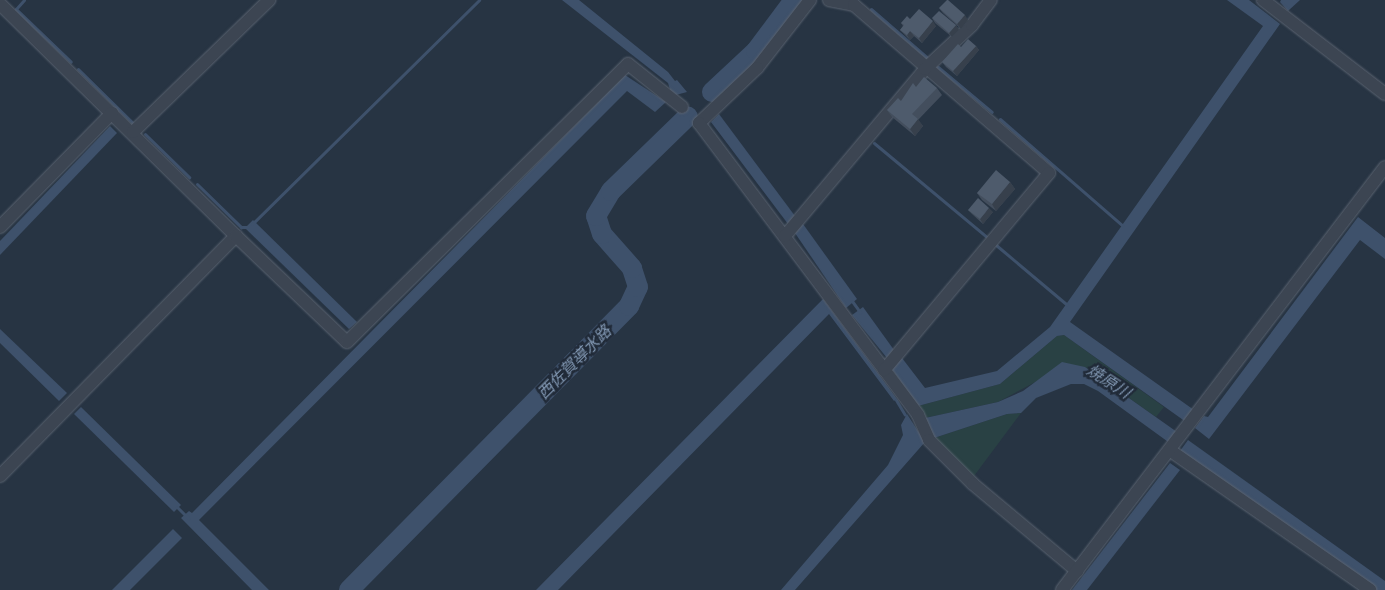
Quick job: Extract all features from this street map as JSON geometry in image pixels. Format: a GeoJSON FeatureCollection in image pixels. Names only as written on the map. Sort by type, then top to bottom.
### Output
{"type":"FeatureCollection","features":[{"type":"Feature","properties":{"kind":"street"},"geometry":{"type":"LineString","coordinates":[[133,132],[269,0]]}},
{"type":"Feature","properties":{"kind":"street"},"geometry":{"type":"LineString","coordinates":[[810,0],[762,62],[699,123],[791,229],[890,362],[927,436],[973,484],[1077,571]]}},
{"type":"Feature","properties":{"kind":"street"},"geometry":{"type":"LineString","coordinates":[[829,0],[854,4],[925,68],[1049,173],[890,362]]}},
{"type":"Feature","properties":{"kind":"street"},"geometry":{"type":"LineString","coordinates":[[791,229],[925,68],[972,25],[991,0]]}},
{"type":"Feature","properties":{"kind":"street"},"geometry":{"type":"LineString","coordinates":[[1262,0],[1385,94]]}},
{"type":"Feature","properties":{"kind":"street"},"geometry":{"type":"LineString","coordinates":[[0,4],[133,132],[236,236],[347,342],[628,64],[682,107]]}},
{"type":"Feature","properties":{"kind":"street"},"geometry":{"type":"LineString","coordinates":[[0,227],[112,113]]}},
{"type":"Feature","properties":{"kind":"street"},"geometry":{"type":"LineString","coordinates":[[1062,590],[1171,451],[1385,167]]}},
{"type":"Feature","properties":{"kind":"street"},"geometry":{"type":"LineString","coordinates":[[0,476],[236,236]]}},
{"type":"Feature","properties":{"kind":"street"},"geometry":{"type":"LineString","coordinates":[[1171,451],[1370,590]]}},
{"type":"Feature","properties":{"kind":"green space"},"geometry":{"type":"Polygon","coordinates":[[[1064,335],[1164,407],[1156,417],[1085,367],[1041,379],[998,402],[925,418],[918,406],[1000,384],[1057,336],[1064,335]]]}},
{"type":"Feature","properties":{"kind":"green space"},"geometry":{"type":"Polygon","coordinates":[[[1021,413],[974,476],[944,451],[934,438],[1007,414],[1021,413]]]}},
{"type":"Feature","properties":{"kind":"water"},"geometry":{"type":"Polygon","coordinates":[[[562,0],[579,0],[668,72],[687,92],[672,96],[668,83],[562,0]]]}},
{"type":"Feature","properties":{"kind":"water"},"geometry":{"type":"Polygon","coordinates":[[[1227,0],[1249,0],[1280,24],[1070,322],[1194,410],[1186,422],[1064,335],[1057,336],[1000,384],[918,406],[892,369],[902,358],[925,388],[997,371],[1050,327],[1263,26],[1227,0]]]}},
{"type":"Feature","properties":{"kind":"water"},"geometry":{"type":"Polygon","coordinates":[[[1281,0],[1300,0],[1288,11],[1280,2],[1281,0]]]}},
{"type":"Feature","properties":{"kind":"water"},"geometry":{"type":"Polygon","coordinates":[[[625,75],[666,102],[655,112],[627,91],[199,520],[269,590],[252,590],[181,518],[189,511],[192,513],[625,75]]]}},
{"type":"Feature","properties":{"kind":"water"},"geometry":{"type":"Polygon","coordinates":[[[719,114],[795,216],[788,224],[711,122],[719,114]]]}},
{"type":"Feature","properties":{"kind":"water"},"geometry":{"type":"Polygon","coordinates":[[[110,126],[117,133],[0,255],[0,241],[110,126]]]}},
{"type":"Feature","properties":{"kind":"water"},"geometry":{"type":"Polygon","coordinates":[[[1358,217],[1385,238],[1385,259],[1360,240],[1209,439],[1195,428],[1204,416],[1208,417],[1358,217]]]}},
{"type":"Feature","properties":{"kind":"water"},"geometry":{"type":"Polygon","coordinates":[[[253,220],[357,322],[349,329],[245,228],[253,220]]]}},
{"type":"Feature","properties":{"kind":"water"},"geometry":{"type":"Polygon","coordinates":[[[803,224],[857,299],[846,308],[795,233],[803,224]]]}},
{"type":"Feature","properties":{"kind":"water"},"geometry":{"type":"Polygon","coordinates":[[[823,299],[897,399],[894,401],[829,314],[558,590],[536,590],[823,299]]]}},
{"type":"Feature","properties":{"kind":"water"},"geometry":{"type":"Polygon","coordinates":[[[863,307],[894,350],[887,358],[852,315],[863,307]]]}},
{"type":"Feature","properties":{"kind":"water"},"geometry":{"type":"Polygon","coordinates":[[[0,329],[67,393],[59,401],[0,343],[0,329]]]}},
{"type":"Feature","properties":{"kind":"water"},"geometry":{"type":"Polygon","coordinates":[[[1062,362],[1085,367],[1177,432],[1171,444],[1098,391],[1084,384],[1071,384],[1036,398],[1021,413],[1007,414],[934,438],[925,418],[998,402],[1023,391],[1062,362]]]}},
{"type":"Feature","properties":{"kind":"water"},"geometry":{"type":"Polygon","coordinates":[[[81,407],[181,505],[174,512],[74,414],[81,407]]]}},
{"type":"Feature","properties":{"kind":"water"},"geometry":{"type":"Polygon","coordinates":[[[907,414],[925,442],[795,590],[781,590],[888,465],[903,435],[901,425],[907,414]]]}},
{"type":"Feature","properties":{"kind":"water"},"geometry":{"type":"Polygon","coordinates":[[[1188,440],[1385,581],[1385,590],[1375,590],[1180,451],[1188,440]]]}},
{"type":"Feature","properties":{"kind":"water"},"geometry":{"type":"Polygon","coordinates":[[[1170,463],[1180,470],[1087,590],[1072,590],[1170,463]]]}},
{"type":"Feature","properties":{"kind":"water"},"geometry":{"type":"Polygon","coordinates":[[[173,529],[182,538],[130,590],[112,590],[173,529]]]}},
{"type":"Feature","properties":{"kind":"building"},"geometry":{"type":"Polygon","coordinates":[[[947,0],[965,15],[957,24],[939,8],[947,0]]]}},
{"type":"Feature","properties":{"kind":"building"},"geometry":{"type":"Polygon","coordinates":[[[919,9],[933,21],[919,38],[910,31],[907,35],[900,30],[904,25],[901,23],[907,16],[910,19],[919,9]]]}},
{"type":"Feature","properties":{"kind":"building"},"geometry":{"type":"Polygon","coordinates":[[[939,11],[956,25],[949,33],[932,18],[939,11]]]}},
{"type":"Feature","properties":{"kind":"building"},"geometry":{"type":"Polygon","coordinates":[[[968,39],[976,46],[953,71],[942,62],[958,44],[961,47],[968,39]]]}},
{"type":"Feature","properties":{"kind":"building"},"geometry":{"type":"Polygon","coordinates":[[[924,77],[937,88],[912,114],[918,119],[910,129],[887,110],[898,98],[901,101],[913,83],[916,87],[924,77]]]}},
{"type":"Feature","properties":{"kind":"building"},"geometry":{"type":"Polygon","coordinates":[[[996,170],[1010,182],[992,204],[977,193],[996,170]]]}},
{"type":"Feature","properties":{"kind":"building"},"geometry":{"type":"Polygon","coordinates":[[[978,198],[989,208],[980,219],[968,210],[978,198]]]}},
{"type":"Feature","properties":{"kind":"waterway"},"geometry":{"type":"LineString","coordinates":[[24,0],[16,9],[71,62]]}},
{"type":"Feature","properties":{"kind":"waterway"},"geometry":{"type":"LineString","coordinates":[[252,224],[479,0]]}},
{"type":"Feature","properties":{"kind":"waterway","name":"西佐賀導水路"},"geometry":{"type":"LineString","coordinates":[[712,92],[756,51],[794,0]]}},
{"type":"Feature","properties":{"kind":"waterway"},"geometry":{"type":"LineString","coordinates":[[871,9],[929,59]]}},
{"type":"Feature","properties":{"kind":"waterway"},"geometry":{"type":"LineString","coordinates":[[938,67],[992,112]]}},
{"type":"Feature","properties":{"kind":"waterway"},"geometry":{"type":"LineString","coordinates":[[78,69],[133,123]]}},
{"type":"Feature","properties":{"kind":"waterway","name":"西佐賀導水路"},"geometry":{"type":"LineString","coordinates":[[349,590],[629,306],[638,287],[632,268],[602,234],[596,216],[611,191],[688,116]]}},
{"type":"Feature","properties":{"kind":"waterway"},"geometry":{"type":"LineString","coordinates":[[1000,119],[1122,225]]}},
{"type":"Feature","properties":{"kind":"waterway"},"geometry":{"type":"LineString","coordinates":[[145,134],[189,177]]}},
{"type":"Feature","properties":{"kind":"waterway"},"geometry":{"type":"LineString","coordinates":[[874,143],[987,237]]}},
{"type":"Feature","properties":{"kind":"waterway"},"geometry":{"type":"LineString","coordinates":[[197,184],[241,227],[248,227]]}},
{"type":"Feature","properties":{"kind":"waterway"},"geometry":{"type":"LineString","coordinates":[[996,245],[1066,304]]}},
{"type":"Feature","properties":{"kind":"waterway"},"geometry":{"type":"LineString","coordinates":[[852,301],[860,312]]}},
{"type":"Feature","properties":{"kind":"waterway"},"geometry":{"type":"LineString","coordinates":[[896,400],[905,415]]}},
{"type":"Feature","properties":{"kind":"waterway"},"geometry":{"type":"LineString","coordinates":[[177,507],[188,518]]}},
{"type":"Feature","properties":{"kind":"water label","name":"焼原川"},"geometry":{"type":"Point","coordinates":[1109,381]}}]}
